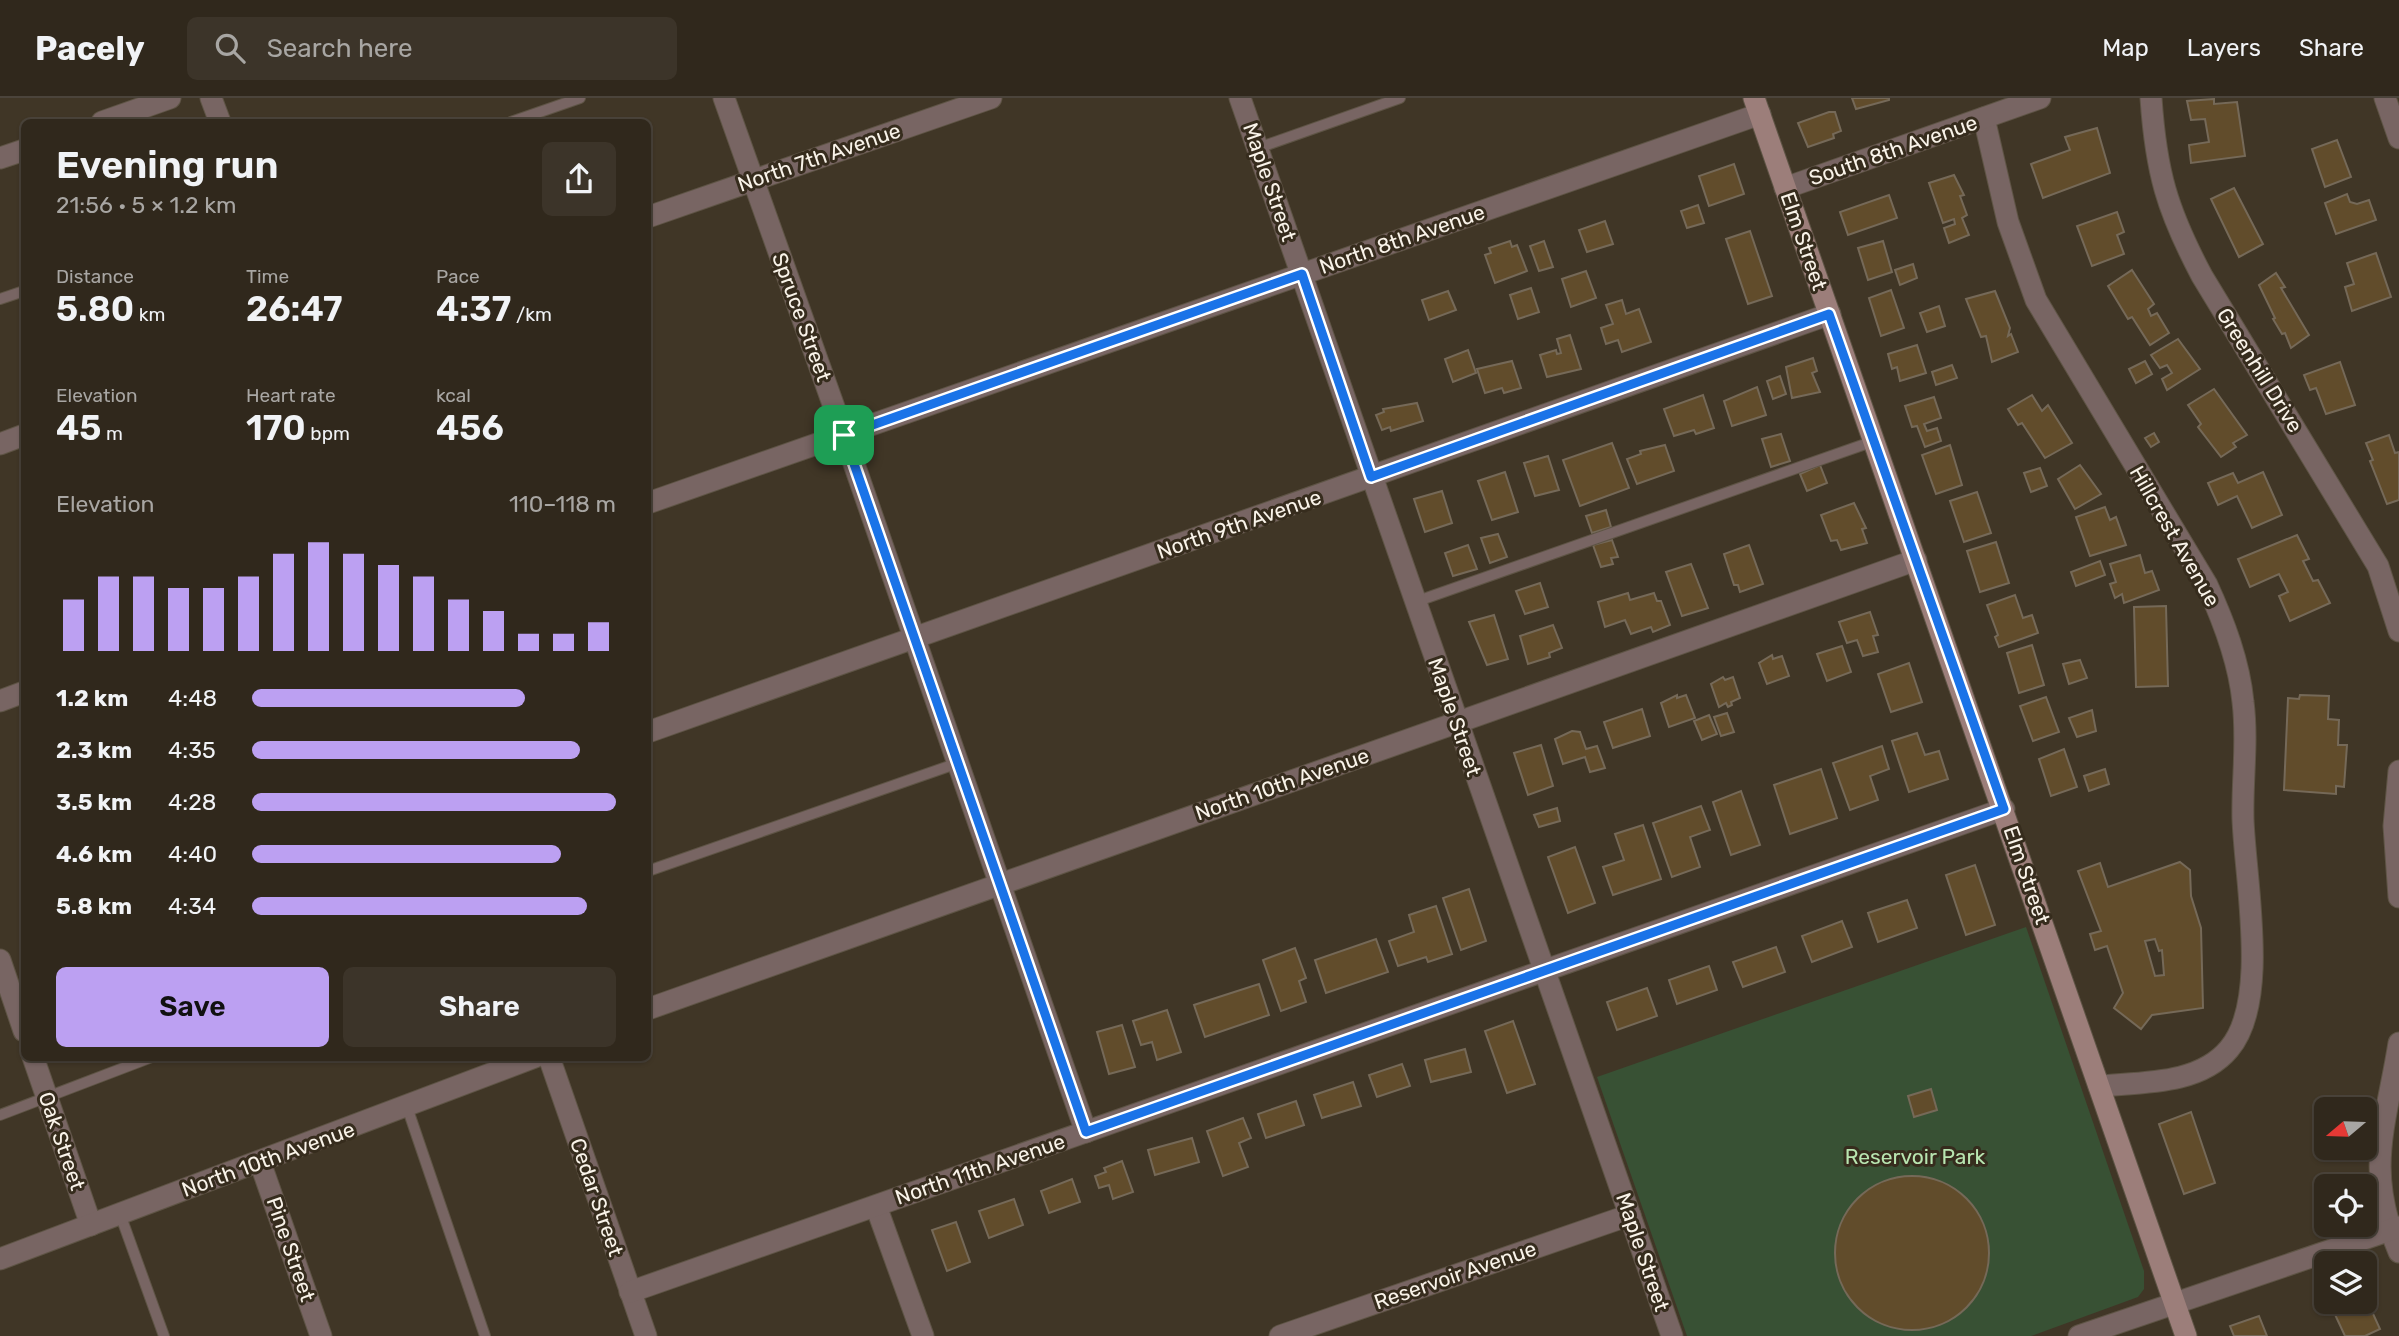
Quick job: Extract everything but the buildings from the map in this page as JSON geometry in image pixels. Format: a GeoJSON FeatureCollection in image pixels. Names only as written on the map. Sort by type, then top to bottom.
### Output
{"type":"FeatureCollection","features":[{"type":"Feature","properties":{"kind":"street"},"geometry":{"type":"LineString","coordinates":[[110,119],[170,98]]}},
{"type":"Feature","properties":{"kind":"street"},"geometry":{"type":"LineString","coordinates":[[211,98],[219,119]]}},
{"type":"Feature","properties":{"kind":"street","name":"Spruce Street"},"geometry":{"type":"LineString","coordinates":[[724,98],[1086,1132]]}},
{"type":"Feature","properties":{"kind":"street","name":"North 7th Avenue"},"geometry":{"type":"LineString","coordinates":[[651,215],[991,98]]}},
{"type":"Feature","properties":{"kind":"street","name":"Maple Street"},"geometry":{"type":"LineString","coordinates":[[1240,98],[1672,1336]]}},
{"type":"Feature","properties":{"kind":"street","name":"South 8th Avenue"},"geometry":{"type":"LineString","coordinates":[[1785,188],[2040,98]]}},
{"type":"Feature","properties":{"kind":"street","name":"Greenhill Drive"},"geometry":{"type":"LineString","coordinates":[[2151,98],[2161,176],[2181,236],[2378,566],[2399,631]]}},
{"type":"Feature","properties":{"kind":"street","name":"Elm Street"},"geometry":{"type":"LineString","coordinates":[[1757,106],[2186,1336]]}},
{"type":"Feature","properties":{"kind":"street","name":"North 8th Avenue"},"geometry":{"type":"LineString","coordinates":[[651,502],[1302,274],[1757,106]]}},
{"type":"Feature","properties":{"kind":"street"},"geometry":{"type":"LineString","coordinates":[[2391,107],[2399,138]]}},
{"type":"Feature","properties":{"kind":"street","name":"Hillcrest Avenue"},"geometry":{"type":"LineString","coordinates":[[1984,118],[2008,222],[2036,300],[2207,585],[2224,622],[2243,701],[2244,839],[2251,918],[2251,970],[2248,1009],[2241,1030],[2224,1055],[2192,1074],[2099,1086]]}},
{"type":"Feature","properties":{"kind":"street"},"geometry":{"type":"LineString","coordinates":[[0,158],[21,151]]}},
{"type":"Feature","properties":{"kind":"street","name":"North 9th Avenue"},"geometry":{"type":"LineString","coordinates":[[651,731],[1829,314]]}},
{"type":"Feature","properties":{"kind":"street"},"geometry":{"type":"LineString","coordinates":[[0,444],[21,436]]}},
{"type":"Feature","properties":{"kind":"street","name":"North 10th Avenue"},"geometry":{"type":"LineString","coordinates":[[651,1008],[1916,560]]}},
{"type":"Feature","properties":{"kind":"street"},"geometry":{"type":"LineString","coordinates":[[0,701],[21,693]]}},
{"type":"Feature","properties":{"kind":"street"},"geometry":{"type":"LineString","coordinates":[[2399,771],[2394,826],[2399,897]]}},
{"type":"Feature","properties":{"kind":"street","name":"North 11th Avenue"},"geometry":{"type":"LineString","coordinates":[[630,1292],[2004,809]]}},
{"type":"Feature","properties":{"kind":"street"},"geometry":{"type":"LineString","coordinates":[[7,970],[21,1020]]}},
{"type":"Feature","properties":{"kind":"street"},"geometry":{"type":"LineString","coordinates":[[2399,1043],[2381,1132],[2379,1160],[2399,1252]]}},
{"type":"Feature","properties":{"kind":"street","name":"Oak Street"},"geometry":{"type":"LineString","coordinates":[[34,1061],[91,1225]]}},
{"type":"Feature","properties":{"kind":"street","name":"North 10th Avenue"},"geometry":{"type":"LineString","coordinates":[[0,1258],[525,1061]]}},
{"type":"Feature","properties":{"kind":"street","name":"Cedar Street"},"geometry":{"type":"LineString","coordinates":[[550,1061],[646,1336]]}},
{"type":"Feature","properties":{"kind":"street","name":"Pine Street"},"geometry":{"type":"LineString","coordinates":[[260,1162],[321,1336]]}},
{"type":"Feature","properties":{"kind":"street"},"geometry":{"type":"LineString","coordinates":[[876,1206],[923,1336]]}},
{"type":"Feature","properties":{"kind":"street","name":"Reservoir Avenue"},"geometry":{"type":"LineString","coordinates":[[1280,1336],[1630,1214]]}},
{"type":"Feature","properties":{"kind":"street"},"geometry":{"type":"LineString","coordinates":[[2079,1336],[2394,1229]]}},
{"type":"Feature","properties":{"kind":"lane"},"geometry":{"type":"LineString","coordinates":[[519,119],[580,98]]}},
{"type":"Feature","properties":{"kind":"lane"},"geometry":{"type":"LineString","coordinates":[[1258,148],[1400,98]]}},
{"type":"Feature","properties":{"kind":"lane"},"geometry":{"type":"LineString","coordinates":[[0,299],[21,292]]}},
{"type":"Feature","properties":{"kind":"lane"},"geometry":{"type":"LineString","coordinates":[[1415,602],[1874,441]]}},
{"type":"Feature","properties":{"kind":"lane"},"geometry":{"type":"LineString","coordinates":[[651,870],[958,763]]}},
{"type":"Feature","properties":{"kind":"lane"},"geometry":{"type":"LineString","coordinates":[[0,1115],[142,1061]]}},
{"type":"Feature","properties":{"kind":"lane"},"geometry":{"type":"LineString","coordinates":[[407,1107],[485,1336]]}},
{"type":"Feature","properties":{"kind":"lane"},"geometry":{"type":"LineString","coordinates":[[120,1214],[164,1336]]}},
{"type":"Feature","properties":{"kind":"green space","name":"Reservoir Park"},"geometry":{"type":"Polygon","coordinates":[[[2026,927],[2144,1271],[2144,1289],[2138,1297],[2031,1336],[1687,1336],[1597,1077],[2026,927]]]}},
{"type":"Feature","properties":{"kind":"route"},"geometry":{"type":"LineString","coordinates":[[1302,274],[1371,477],[1829,314],[2004,809],[1086,1132],[844,435],[1302,274]]}}]}
